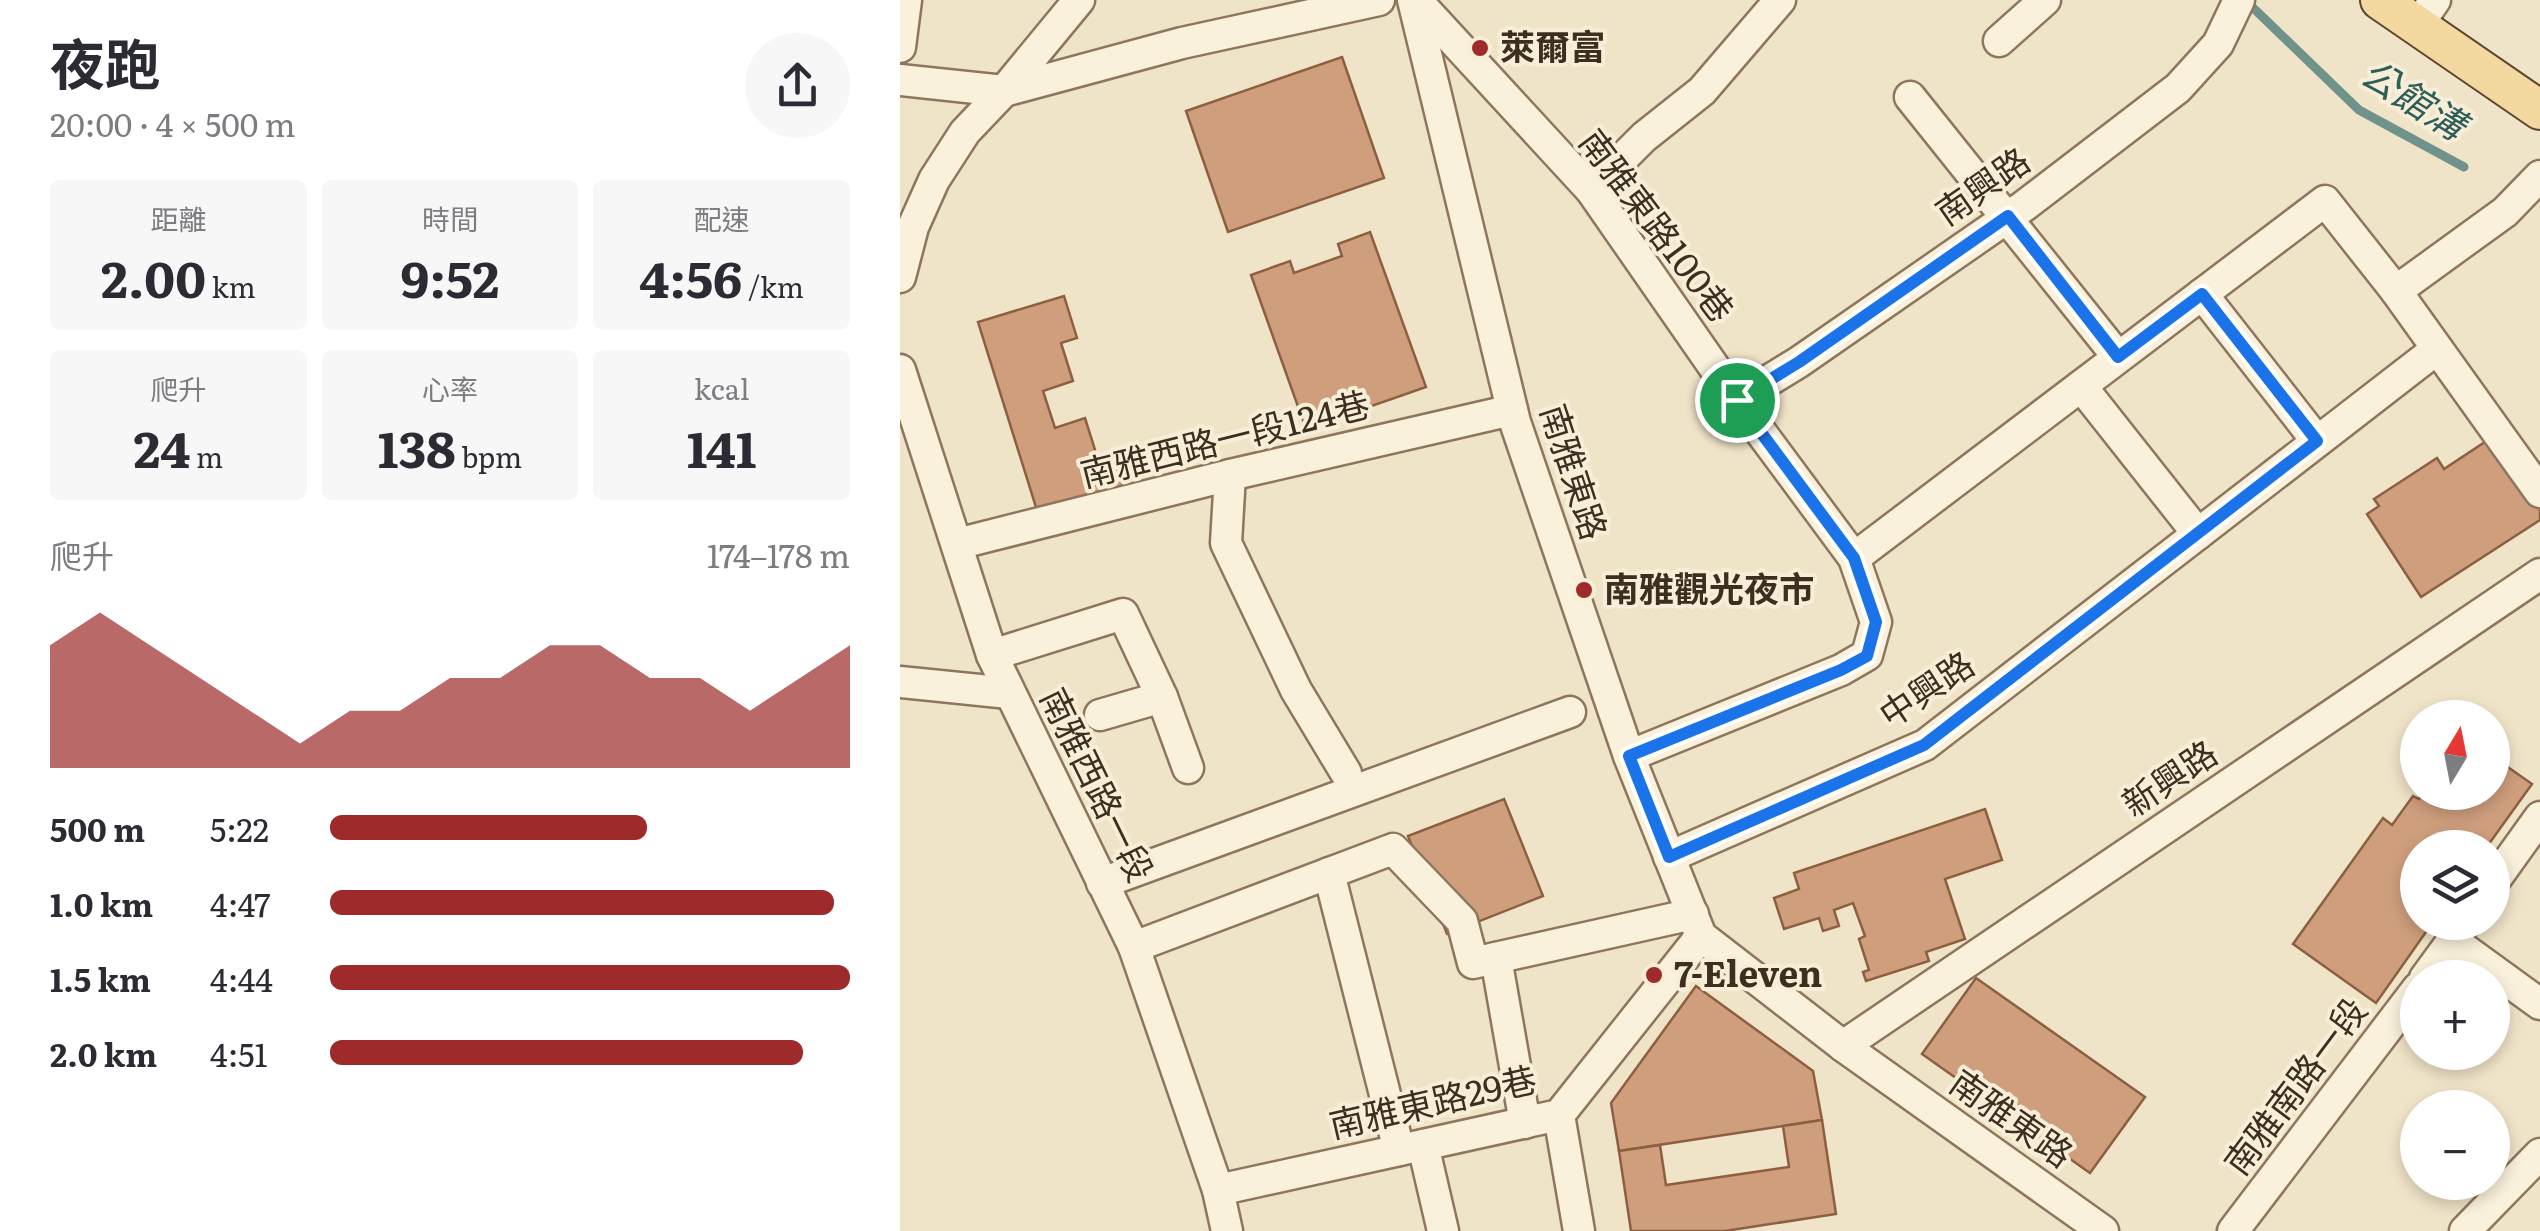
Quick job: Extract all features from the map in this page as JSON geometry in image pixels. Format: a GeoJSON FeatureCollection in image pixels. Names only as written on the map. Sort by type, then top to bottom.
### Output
{"type":"FeatureCollection","features":[{"type":"Feature","properties":{"kind":"main road"},"geometry":{"type":"LineString","coordinates":[[2380,0],[2427,12],[2540,110]]}},
{"type":"Feature","properties":{"kind":"street"},"geometry":{"type":"LineString","coordinates":[[900,47],[906,0]]}},
{"type":"Feature","properties":{"kind":"street"},"geometry":{"type":"LineString","coordinates":[[900,277],[913,227],[934,180],[964,132],[1004,91],[1079,0]]}},
{"type":"Feature","properties":{"kind":"street"},"geometry":{"type":"LineString","coordinates":[[900,80],[1004,91],[1182,43],[1379,0]]}},
{"type":"Feature","properties":{"kind":"street"},"geometry":{"type":"LineString","coordinates":[[1591,190],[1644,137],[1702,91],[1780,0]]}},
{"type":"Feature","properties":{"kind":"street"},"geometry":{"type":"LineString","coordinates":[[1999,41],[2046,0]]}},
{"type":"Feature","properties":{"kind":"street","name":"南興路"},"geometry":{"type":"LineString","coordinates":[[1737,400],[1799,362],[2008,216],[2178,88],[2218,44],[2239,0]]}},
{"type":"Feature","properties":{"kind":"street","name":"南雅東路100巷"},"geometry":{"type":"LineString","coordinates":[[1423,3],[1591,190],[1737,400],[1854,558],[1876,622],[1867,656],[1629,756]]}},
{"type":"Feature","properties":{"kind":"street","name":"南雅東路"},"geometry":{"type":"LineString","coordinates":[[1423,3],[1512,410],[1629,756],[1697,925],[1842,1046],[2104,1231]]}},
{"type":"Feature","properties":{"kind":"street"},"geometry":{"type":"LineString","coordinates":[[1910,97],[2118,357]]}},
{"type":"Feature","properties":{"kind":"street"},"geometry":{"type":"LineString","coordinates":[[2396,291],[2505,212],[2540,176]]}},
{"type":"Feature","properties":{"kind":"street"},"geometry":{"type":"LineString","coordinates":[[1854,558],[2325,200],[2396,291],[2540,492]]}},
{"type":"Feature","properties":{"kind":"street"},"geometry":{"type":"LineString","coordinates":[[2202,294],[2317,441]]}},
{"type":"Feature","properties":{"kind":"street","name":"中興路"},"geometry":{"type":"LineString","coordinates":[[1669,857],[1924,745],[2436,349]]}},
{"type":"Feature","properties":{"kind":"street","name":"南雅西路一段"},"geometry":{"type":"LineString","coordinates":[[900,370],[992,656],[1134,947],[1218,1190],[1227,1231]]}},
{"type":"Feature","properties":{"kind":"street"},"geometry":{"type":"LineString","coordinates":[[2081,386],[2198,534]]}},
{"type":"Feature","properties":{"kind":"street","name":"南雅西路一段124巷"},"geometry":{"type":"LineString","coordinates":[[956,544],[1512,410]]}},
{"type":"Feature","properties":{"kind":"street"},"geometry":{"type":"LineString","coordinates":[[1230,475],[1226,544],[1296,690],[1346,773]]}},
{"type":"Feature","properties":{"kind":"street","name":"新興路"},"geometry":{"type":"LineString","coordinates":[[1842,1046],[2540,574]]}},
{"type":"Feature","properties":{"kind":"street"},"geometry":{"type":"LineString","coordinates":[[992,656],[1123,614],[1162,697],[1188,768]]}},
{"type":"Feature","properties":{"kind":"street"},"geometry":{"type":"LineString","coordinates":[[900,682],[1010,693]]}},
{"type":"Feature","properties":{"kind":"street"},"geometry":{"type":"LineString","coordinates":[[1100,715],[1162,697]]}},
{"type":"Feature","properties":{"kind":"street"},"geometry":{"type":"LineString","coordinates":[[1102,883],[1570,712]]}},
{"type":"Feature","properties":{"kind":"street"},"geometry":{"type":"LineString","coordinates":[[2510,859],[2540,817]]}},
{"type":"Feature","properties":{"kind":"street"},"geometry":{"type":"LineString","coordinates":[[1134,947],[1393,849],[1448,902],[1462,921],[1473,963],[1697,925]]}},
{"type":"Feature","properties":{"kind":"street"},"geometry":{"type":"LineString","coordinates":[[1329,873],[1411,1148],[1444,1231]]}},
{"type":"Feature","properties":{"kind":"street","name":"南雅東路29巷"},"geometry":{"type":"LineString","coordinates":[[1218,1190],[1559,1115],[1697,925]]}},
{"type":"Feature","properties":{"kind":"street"},"geometry":{"type":"LineString","coordinates":[[2468,940],[2540,1004]]}},
{"type":"Feature","properties":{"kind":"street"},"geometry":{"type":"LineString","coordinates":[[1496,958],[1524,1123]]}},
{"type":"Feature","properties":{"kind":"street","name":"南雅南路一段"},"geometry":{"type":"LineString","coordinates":[[2234,1231],[2400,1012]]}},
{"type":"Feature","properties":{"kind":"street"},"geometry":{"type":"LineString","coordinates":[[1559,1115],[1579,1231]]}},
{"type":"Feature","properties":{"kind":"street"},"geometry":{"type":"LineString","coordinates":[[2465,1231],[2540,1154]]}},
{"type":"Feature","properties":{"kind":"building"},"geometry":{"type":"Polygon","coordinates":[[[1342,57],[1384,178],[1228,232],[1186,111],[1342,57]]]}},
{"type":"Feature","properties":{"kind":"building"},"geometry":{"type":"Polygon","coordinates":[[[1370,232],[1426,387],[1306,429],[1251,275],[1290,261],[1294,273],[1342,256],[1338,244],[1370,232]]]}},
{"type":"Feature","properties":{"kind":"building"},"geometry":{"type":"Polygon","coordinates":[[[1064,296],[1077,338],[1061,343],[1073,381],[1043,391],[1055,428],[1085,418],[1102,472],[1117,467],[1130,510],[1045,536],[978,322],[1064,296]]]}},
{"type":"Feature","properties":{"kind":"building"},"geometry":{"type":"Polygon","coordinates":[[[2488,440],[2540,501],[2540,520],[2421,597],[2367,514],[2379,506],[2374,499],[2437,458],[2444,469],[2488,440]]]}},
{"type":"Feature","properties":{"kind":"building"},"geometry":{"type":"Polygon","coordinates":[[[2510,769],[2532,784],[2499,830],[2400,830],[2400,940],[2420,940],[2406,960],[2400,960],[2400,969],[2376,1003],[2293,944],[2383,818],[2392,825],[2403,810],[2510,810],[2510,769]]]}},
{"type":"Feature","properties":{"kind":"building"},"geometry":{"type":"Polygon","coordinates":[[[1504,799],[1543,896],[1447,934],[1408,836],[1504,799]]]}},
{"type":"Feature","properties":{"kind":"building"},"geometry":{"type":"Polygon","coordinates":[[[1985,809],[2002,860],[1945,879],[1965,939],[1926,952],[1929,961],[1866,981],[1863,972],[1869,970],[1859,939],[1865,936],[1853,903],[1834,910],[1839,926],[1823,931],[1819,918],[1784,929],[1774,898],[1799,889],[1794,873],[1985,809]]]}},
{"type":"Feature","properties":{"kind":"building"},"geometry":{"type":"Polygon","coordinates":[[[1976,978],[2145,1097],[2090,1173],[1922,1054],[1976,978]]]}},
{"type":"Feature","properties":{"kind":"building"},"geometry":{"type":"Polygon","coordinates":[[[1696,986],[1813,1071],[1822,1120],[1619,1151],[1611,1103],[1696,986]]]}},
{"type":"Feature","properties":{"kind":"building"},"geometry":{"type":"Polygon","coordinates":[[[1822,1120],[1836,1214],[1725,1231],[1631,1231],[1619,1151],[1660,1145],[1666,1185],[1789,1167],[1783,1126],[1822,1120]]]}},
{"type":"Feature","properties":{"kind":"waterway","name":"公館溝"},"geometry":{"type":"LineString","coordinates":[[2245,0],[2359,110],[2464,167]]}},
{"type":"Feature","properties":{"kind":"place","name":"萊爾富"},"geometry":{"type":"Point","coordinates":[1480,48]}},
{"type":"Feature","properties":{"kind":"place","name":"南雅觀光夜市"},"geometry":{"type":"Point","coordinates":[1584,590]}},
{"type":"Feature","properties":{"kind":"place","name":"7-Eleven"},"geometry":{"type":"Point","coordinates":[1654,975]}},
{"type":"Feature","properties":{"kind":"route"},"geometry":{"type":"LineString","coordinates":[[2008,216],[2118,357],[2202,294],[2317,441],[1924,745],[1669,857],[1629,756],[1867,656],[1876,622],[1854,558],[1737,400],[1799,362],[2008,216]]}}]}
